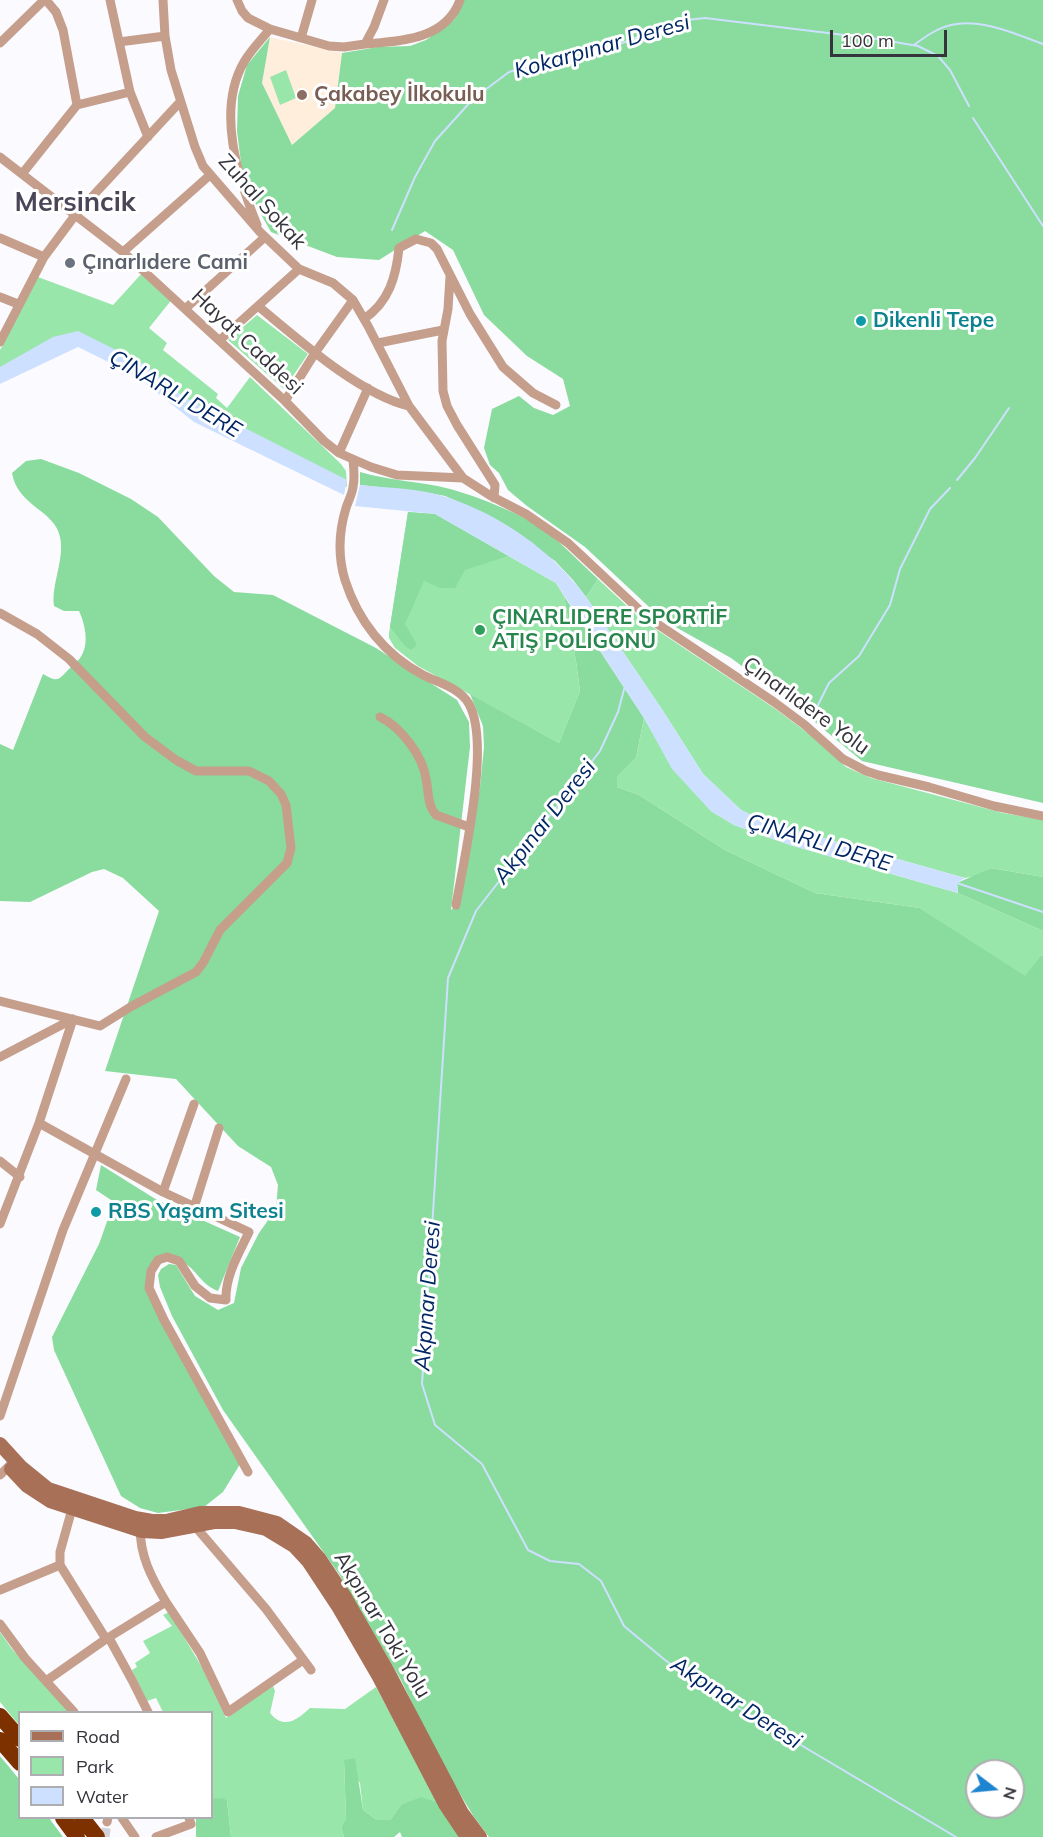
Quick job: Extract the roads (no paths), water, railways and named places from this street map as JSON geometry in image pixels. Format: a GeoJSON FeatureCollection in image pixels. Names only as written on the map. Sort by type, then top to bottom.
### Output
{"type":"FeatureCollection","features":[{"type":"Feature","properties":{"kind":"highway"},"geometry":{"type":"LineString","coordinates":[[0,1716],[18,1737]]}},
{"type":"Feature","properties":{"kind":"highway"},"geometry":{"type":"LineString","coordinates":[[0,1740],[18,1761]]}},
{"type":"Feature","properties":{"kind":"highway"},"geometry":{"type":"LineString","coordinates":[[64,1819],[77,1837]]}},
{"type":"Feature","properties":{"kind":"highway"},"geometry":{"type":"LineString","coordinates":[[83,1819],[97,1837]]}},
{"type":"Feature","properties":{"kind":"main road"},"geometry":{"type":"LineString","coordinates":[[0,1444],[6,1465],[40,1496],[72,1509],[140,1525]]}},
{"type":"Feature","properties":{"kind":"main road"},"geometry":{"type":"LineString","coordinates":[[6,1465],[48,1489],[161,1532],[192,1520]]}},
{"type":"Feature","properties":{"kind":"main road","name":"Akpınar Toki Yolu"},"geometry":{"type":"LineString","coordinates":[[192,1520],[226,1512],[251,1515],[277,1523],[306,1543],[345,1597],[387,1670],[462,1813],[480,1837]]}},
{"type":"Feature","properties":{"kind":"main road","name":"Akpınar Toki Yolu"},"geometry":{"type":"LineString","coordinates":[[192,1520],[256,1526],[284,1540],[308,1561],[339,1608],[379,1677],[445,1804],[467,1837]]}},
{"type":"Feature","properties":{"kind":"street"},"geometry":{"type":"LineString","coordinates":[[0,43],[45,0],[56,12],[63,30],[77,105]]}},
{"type":"Feature","properties":{"kind":"street"},"geometry":{"type":"LineString","coordinates":[[110,0],[130,92],[148,137]]}},
{"type":"Feature","properties":{"kind":"street","name":"Zuhal Sokak"},"geometry":{"type":"LineString","coordinates":[[163,0],[165,36],[180,102],[195,147],[210,175],[263,235],[299,269],[333,283],[353,300],[409,406],[463,478]]}},
{"type":"Feature","properties":{"kind":"street"},"geometry":{"type":"LineString","coordinates":[[237,0],[242,12],[248,18],[270,30],[337,47],[409,40],[423,36],[451,16],[460,0]]}},
{"type":"Feature","properties":{"kind":"street"},"geometry":{"type":"LineString","coordinates":[[301,38],[312,0]]}},
{"type":"Feature","properties":{"kind":"street"},"geometry":{"type":"LineString","coordinates":[[365,44],[384,0]]}},
{"type":"Feature","properties":{"kind":"street"},"geometry":{"type":"LineString","coordinates":[[185,309],[263,235],[243,189],[234,157],[233,101],[235,84],[244,62],[270,30]]}},
{"type":"Feature","properties":{"kind":"street"},"geometry":{"type":"LineString","coordinates":[[119,42],[165,36]]}},
{"type":"Feature","properties":{"kind":"street"},"geometry":{"type":"LineString","coordinates":[[22,174],[77,105],[130,92]]}},
{"type":"Feature","properties":{"kind":"street"},"geometry":{"type":"LineString","coordinates":[[0,342],[44,257],[76,214],[180,102]]}},
{"type":"Feature","properties":{"kind":"street","name":"Hayat Caddesi"},"geometry":{"type":"LineString","coordinates":[[0,157],[123,252],[339,453],[397,475],[463,478]]}},
{"type":"Feature","properties":{"kind":"street"},"geometry":{"type":"LineString","coordinates":[[123,252],[210,175]]}},
{"type":"Feature","properties":{"kind":"street"},"geometry":{"type":"LineString","coordinates":[[0,238],[44,257]]}},
{"type":"Feature","properties":{"kind":"street"},"geometry":{"type":"LineString","coordinates":[[364,319],[374,312],[391,287],[399,248],[416,239],[431,243],[437,249],[470,314],[503,367],[533,393],[556,405]]}},
{"type":"Feature","properties":{"kind":"street"},"geometry":{"type":"LineString","coordinates":[[220,340],[299,269]]}},
{"type":"Feature","properties":{"kind":"street"},"geometry":{"type":"LineString","coordinates":[[450,272],[448,309],[443,330],[441,380],[447,406],[495,485],[494,498]]}},
{"type":"Feature","properties":{"kind":"street"},"geometry":{"type":"LineString","coordinates":[[0,297],[18,304]]}},
{"type":"Feature","properties":{"kind":"street"},"geometry":{"type":"LineString","coordinates":[[285,402],[315,353],[353,300]]}},
{"type":"Feature","properties":{"kind":"street"},"geometry":{"type":"LineString","coordinates":[[258,306],[315,353],[368,388],[393,401],[409,406]]}},
{"type":"Feature","properties":{"kind":"street"},"geometry":{"type":"LineString","coordinates":[[378,344],[443,330]]}},
{"type":"Feature","properties":{"kind":"street"},"geometry":{"type":"LineString","coordinates":[[339,453],[368,388]]}},
{"type":"Feature","properties":{"kind":"street"},"geometry":{"type":"LineString","coordinates":[[353,460],[354,484],[342,522],[340,545],[341,566],[346,583],[366,625],[381,644],[408,667],[462,695],[469,704],[477,731],[478,747],[469,827],[456,905]]}},
{"type":"Feature","properties":{"kind":"street","name":"Çınarlıdere Yolu"},"geometry":{"type":"LineString","coordinates":[[463,478],[494,498],[526,514],[568,543],[647,617],[774,702],[849,763],[878,775],[994,806],[1043,816]]}},
{"type":"Feature","properties":{"kind":"street"},"geometry":{"type":"LineString","coordinates":[[0,613],[37,634],[69,659],[145,737],[176,760],[196,771],[249,771],[269,781],[281,794],[286,805],[291,848],[287,863],[220,930],[196,972],[100,1026],[87,1025],[73,1019],[0,1001]]}},
{"type":"Feature","properties":{"kind":"street"},"geometry":{"type":"LineString","coordinates":[[380,717],[392,725],[415,750],[422,763],[432,811],[441,818],[469,827]]}},
{"type":"Feature","properties":{"kind":"street"},"geometry":{"type":"LineString","coordinates":[[0,1057],[73,1019]]}},
{"type":"Feature","properties":{"kind":"street"},"geometry":{"type":"LineString","coordinates":[[0,1224],[20,1177],[73,1019]]}},
{"type":"Feature","properties":{"kind":"street"},"geometry":{"type":"LineString","coordinates":[[0,1416],[63,1230],[126,1079]]}},
{"type":"Feature","properties":{"kind":"street"},"geometry":{"type":"LineString","coordinates":[[163,1192],[194,1104]]}},
{"type":"Feature","properties":{"kind":"street"},"geometry":{"type":"LineString","coordinates":[[39,1123],[163,1192],[249,1232],[225,1288],[226,1300],[210,1299],[195,1286],[179,1260],[167,1257],[158,1260],[151,1271],[149,1288],[164,1320],[248,1472]]}},
{"type":"Feature","properties":{"kind":"street"},"geometry":{"type":"LineString","coordinates":[[194,1208],[219,1128]]}},
{"type":"Feature","properties":{"kind":"street"},"geometry":{"type":"LineString","coordinates":[[0,1161],[20,1177]]}},
{"type":"Feature","properties":{"kind":"street"},"geometry":{"type":"LineString","coordinates":[[72,1509],[60,1552],[60,1565],[132,1680],[147,1711]]}},
{"type":"Feature","properties":{"kind":"street"},"geometry":{"type":"LineString","coordinates":[[192,1520],[266,1609],[310,1670]]}},
{"type":"Feature","properties":{"kind":"street"},"geometry":{"type":"LineString","coordinates":[[140,1525],[140,1542],[144,1559],[153,1579],[200,1653],[228,1712],[303,1660]]}},
{"type":"Feature","properties":{"kind":"street"},"geometry":{"type":"LineString","coordinates":[[0,1590],[60,1565]]}},
{"type":"Feature","properties":{"kind":"street"},"geometry":{"type":"LineString","coordinates":[[46,1681],[166,1602]]}},
{"type":"Feature","properties":{"kind":"street"},"geometry":{"type":"LineString","coordinates":[[0,1624],[25,1658],[72,1711]]}},
{"type":"Feature","properties":{"kind":"street"},"geometry":{"type":"LineString","coordinates":[[123,1819],[135,1837]]}},
{"type":"Feature","properties":{"kind":"street"},"geometry":{"type":"LineString","coordinates":[[156,1837],[191,1824],[189,1819]]}},
{"type":"Feature","properties":{"kind":"water","name":"ÇINARLI DERE"},"geometry":{"type":"Polygon","coordinates":[[[78,331],[144,364],[184,397],[347,480],[344,495],[194,422],[135,375],[78,347],[0,384],[0,367],[53,337],[78,331]]]}},
{"type":"Feature","properties":{"kind":"water","name":"ÇINARLI DERE"},"geometry":{"type":"Polygon","coordinates":[[[360,485],[414,490],[446,497],[505,524],[541,549],[586,597],[703,774],[741,810],[766,822],[965,878],[957,883],[958,893],[790,845],[734,825],[711,811],[672,769],[644,718],[556,583],[435,514],[355,506],[360,485]]]}},
{"type":"Feature","properties":{"kind":"waterway","name":"Kokarpınar Deresi"},"geometry":{"type":"LineString","coordinates":[[392,230],[415,177],[435,141],[473,99],[509,72],[585,51],[615,46],[677,21],[705,18],[918,46],[938,56],[950,70],[969,106]]}},
{"type":"Feature","properties":{"kind":"waterway"},"geometry":{"type":"LineString","coordinates":[[914,45],[941,28],[962,23],[998,28],[1043,44]]}},
{"type":"Feature","properties":{"kind":"waterway","name":"Kokarpınar Deresi"},"geometry":{"type":"LineString","coordinates":[[973,118],[1043,226]]}},
{"type":"Feature","properties":{"kind":"waterway"},"geometry":{"type":"LineString","coordinates":[[957,480],[1009,408]]}},
{"type":"Feature","properties":{"kind":"waterway"},"geometry":{"type":"LineString","coordinates":[[816,709],[829,683],[859,656],[890,605],[900,569],[930,509],[950,488]]}},
{"type":"Feature","properties":{"kind":"waterway","name":"Akpınar Deresi"},"geometry":{"type":"LineString","coordinates":[[625,686],[618,712],[600,751],[476,911],[448,978],[422,1384],[435,1425],[482,1464],[528,1550],[550,1561],[579,1564],[601,1581],[624,1626],[698,1684],[956,1837]]}},
{"type":"Feature","properties":{"kind":"waterway"},"geometry":{"type":"LineString","coordinates":[[957,883],[1043,912]]}},
{"type":"Feature","properties":{"kind":"tunnel"},"geometry":{"type":"LineString","coordinates":[[105,1837],[107,1822]]}},
{"type":"Feature","properties":{"kind":"place","name":"Çakabey İlkokulu"},"geometry":{"type":"Point","coordinates":[302,95]}},
{"type":"Feature","properties":{"kind":"place","name":"Çınarlıdere Cami"},"geometry":{"type":"Point","coordinates":[70,263]}},
{"type":"Feature","properties":{"kind":"place","name":"Dikenli Tepe"},"geometry":{"type":"Point","coordinates":[861,321]}},
{"type":"Feature","properties":{"kind":"place","name":"ÇINARLIDERE SPORTİF ATIŞ POLİGONU"},"geometry":{"type":"Point","coordinates":[480,630]}},
{"type":"Feature","properties":{"kind":"place","name":"RBS Yaşam Sitesi"},"geometry":{"type":"Point","coordinates":[96,1212]}},
{"type":"Feature","properties":{"kind":"district","name":"Mersincik"},"geometry":{"type":"Point","coordinates":[75,203]}}]}
